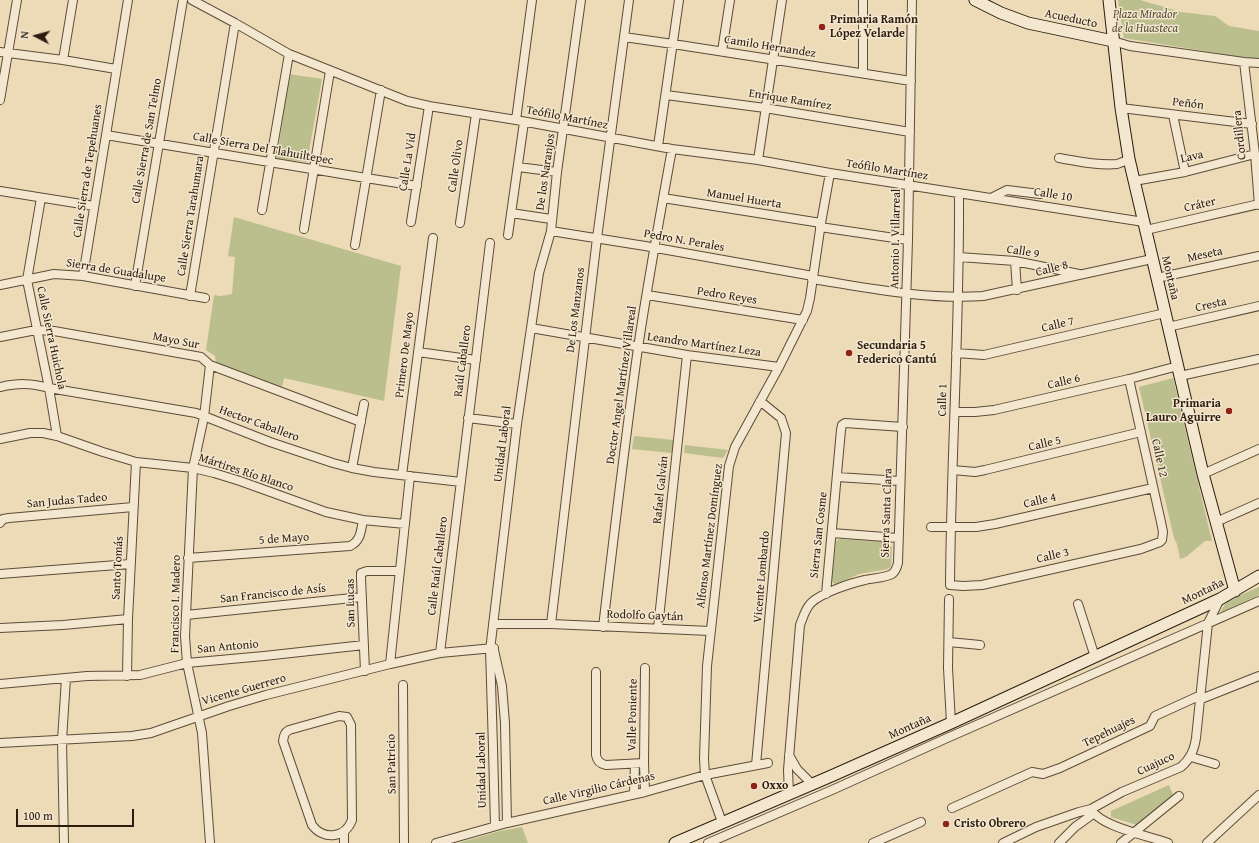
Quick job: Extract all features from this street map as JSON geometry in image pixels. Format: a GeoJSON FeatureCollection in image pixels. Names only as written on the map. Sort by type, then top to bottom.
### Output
{"type":"FeatureCollection","features":[{"type":"Feature","properties":{"kind":"street"},"geometry":{"type":"LineString","coordinates":[[0,100],[4,52],[17,0]]}},
{"type":"Feature","properties":{"kind":"street"},"geometry":{"type":"LineString","coordinates":[[63,60],[73,0]]}},
{"type":"Feature","properties":{"kind":"street","name":"Calle Sierra de Tepehuanes"},"geometry":{"type":"LineString","coordinates":[[83,276],[128,0]]}},
{"type":"Feature","properties":{"kind":"street","name":"Calle Sierra de San Telmo"},"geometry":{"type":"LineString","coordinates":[[135,286],[183,0]]}},
{"type":"Feature","properties":{"kind":"street","name":"Teófilo Martínez"},"geometry":{"type":"LineString","coordinates":[[192,0],[289,54],[407,101],[672,149],[758,160],[959,193]]}},
{"type":"Feature","properties":{"kind":"street"},"geometry":{"type":"LineString","coordinates":[[508,235],[518,167],[520,121],[532,0]]}},
{"type":"Feature","properties":{"kind":"street","name":"De los Naranjos"},"geometry":{"type":"LineString","coordinates":[[546,251],[551,232],[551,219],[557,172],[581,0]]}},
{"type":"Feature","properties":{"kind":"street","name":"De Los Manzanos"},"geometry":{"type":"LineString","coordinates":[[551,624],[597,238],[629,0]]}},
{"type":"Feature","properties":{"kind":"street"},"geometry":{"type":"LineString","coordinates":[[658,146],[679,0]]}},
{"type":"Feature","properties":{"kind":"street"},"geometry":{"type":"LineString","coordinates":[[722,51],[730,0]]}},
{"type":"Feature","properties":{"kind":"street"},"geometry":{"type":"LineString","coordinates":[[758,160],[782,0]]}},
{"type":"Feature","properties":{"kind":"street"},"geometry":{"type":"LineString","coordinates":[[863,0],[863,73]]}},
{"type":"Feature","properties":{"kind":"street","name":"Antonio I. Villarreal"},"geometry":{"type":"LineString","coordinates":[[904,382],[912,0]]}},
{"type":"Feature","properties":{"kind":"street","name":"Acueducto"},"geometry":{"type":"LineString","coordinates":[[976,0],[1028,23],[1114,41],[1130,46],[1259,63]]}},
{"type":"Feature","properties":{"kind":"street","name":"Montaña"},"geometry":{"type":"LineString","coordinates":[[675,843],[788,794],[829,778],[1095,657],[1235,591],[1203,474],[1129,159],[1121,108],[1109,0]]}},
{"type":"Feature","properties":{"kind":"street","name":"Calle Sierra Tarahumara"},"geometry":{"type":"LineString","coordinates":[[190,296],[235,23]]}},
{"type":"Feature","properties":{"kind":"street","name":"Camilo Hernandez"},"geometry":{"type":"LineString","coordinates":[[624,37],[911,81]]}},
{"type":"Feature","properties":{"kind":"street"},"geometry":{"type":"LineString","coordinates":[[4,52],[116,69]]}},
{"type":"Feature","properties":{"kind":"street"},"geometry":{"type":"LineString","coordinates":[[262,210],[289,54]]}},
{"type":"Feature","properties":{"kind":"street","name":"Cordillera"},"geometry":{"type":"LineString","coordinates":[[1244,62],[1252,124],[1259,204]]}},
{"type":"Feature","properties":{"kind":"street"},"geometry":{"type":"LineString","coordinates":[[304,229],[330,71]]}},
{"type":"Feature","properties":{"kind":"street"},"geometry":{"type":"LineString","coordinates":[[355,245],[381,90]]}},
{"type":"Feature","properties":{"kind":"street","name":"Enrique Ramírez"},"geometry":{"type":"LineString","coordinates":[[666,95],[765,108],[910,132]]}},
{"type":"Feature","properties":{"kind":"street","name":"Calle La Vid"},"geometry":{"type":"LineString","coordinates":[[411,222],[429,106]]}},
{"type":"Feature","properties":{"kind":"street","name":"Peñón"},"geometry":{"type":"LineString","coordinates":[[1121,108],[1252,124]]}},
{"type":"Feature","properties":{"kind":"street","name":"Calle Olivo"},"geometry":{"type":"LineString","coordinates":[[460,222],[476,114]]}},
{"type":"Feature","properties":{"kind":"street"},"geometry":{"type":"LineString","coordinates":[[1173,115],[1185,172]]}},
{"type":"Feature","properties":{"kind":"street","name":"Calle Sierra Del Tlahuiltepec"},"geometry":{"type":"LineString","coordinates":[[106,134],[314,170],[417,186]]}},
{"type":"Feature","properties":{"kind":"street","name":"Doctor Angel Martínez Villareal"},"geometry":{"type":"LineString","coordinates":[[603,627],[638,347],[672,149]]}},
{"type":"Feature","properties":{"kind":"street","name":"Lava"},"geometry":{"type":"LineString","coordinates":[[1134,181],[1185,172],[1255,154]]}},
{"type":"Feature","properties":{"kind":"street"},"geometry":{"type":"LineString","coordinates":[[1059,158],[1106,164],[1117,164],[1129,159]]}},
{"type":"Feature","properties":{"kind":"street"},"geometry":{"type":"LineString","coordinates":[[518,167],[557,172]]}},
{"type":"Feature","properties":{"kind":"street","name":"Alfonso Martínez Domínguez"},"geometry":{"type":"LineString","coordinates":[[722,822],[705,775],[704,759],[707,666],[729,466],[735,447],[803,320],[810,298],[820,225],[830,173]]}},
{"type":"Feature","properties":{"kind":"street"},"geometry":{"type":"LineString","coordinates":[[991,198],[1007,190],[1040,194]]}},
{"type":"Feature","properties":{"kind":"street"},"geometry":{"type":"LineString","coordinates":[[0,191],[94,206]]}},
{"type":"Feature","properties":{"kind":"street","name":"Calle 10"},"geometry":{"type":"LineString","coordinates":[[959,193],[1145,226]]}},
{"type":"Feature","properties":{"kind":"street","name":"Calle 1"},"geometry":{"type":"LineString","coordinates":[[950,585],[950,527],[959,257],[959,193]]}},
{"type":"Feature","properties":{"kind":"street","name":"Calle Sierra Huichola"},"geometry":{"type":"LineString","coordinates":[[40,198],[27,280],[49,388],[57,436]]}},
{"type":"Feature","properties":{"kind":"street","name":"Manuel Huerta"},"geometry":{"type":"LineString","coordinates":[[663,198],[908,240]]}},
{"type":"Feature","properties":{"kind":"street","name":"Cráter"},"geometry":{"type":"LineString","coordinates":[[1145,226],[1259,204]]}},
{"type":"Feature","properties":{"kind":"street"},"geometry":{"type":"LineString","coordinates":[[511,213],[551,219]]}},
{"type":"Feature","properties":{"kind":"street","name":"Pedro N. Perales"},"geometry":{"type":"LineString","coordinates":[[551,232],[597,238],[907,294],[957,297]]}},
{"type":"Feature","properties":{"kind":"street","name":"Primero De Mayo"},"geometry":{"type":"LineString","coordinates":[[390,664],[405,524],[406,475],[418,352],[433,238]]}},
{"type":"Feature","properties":{"kind":"street","name":"Raúl Caballero"},"geometry":{"type":"LineString","coordinates":[[460,482],[490,243]]}},
{"type":"Feature","properties":{"kind":"street","name":"Unidad Laboral"},"geometry":{"type":"LineString","coordinates":[[495,826],[492,646],[493,624],[531,328],[539,273],[546,251]]}},
{"type":"Feature","properties":{"kind":"street","name":"Meseta"},"geometry":{"type":"LineString","coordinates":[[1157,278],[1259,256]]}},
{"type":"Feature","properties":{"kind":"street","name":"Calle 9"},"geometry":{"type":"LineString","coordinates":[[959,257],[1015,261],[1082,274]]}},
{"type":"Feature","properties":{"kind":"street","name":"Calle 8"},"geometry":{"type":"LineString","coordinates":[[957,297],[983,296],[1017,290],[1152,259]]}},
{"type":"Feature","properties":{"kind":"street"},"geometry":{"type":"LineString","coordinates":[[1015,261],[1017,290]]}},
{"type":"Feature","properties":{"kind":"street","name":"Sierra de Guadalupe"},"geometry":{"type":"LineString","coordinates":[[0,285],[54,274],[83,276],[205,298]]}},
{"type":"Feature","properties":{"kind":"street","name":"Pedro Reyes"},"geometry":{"type":"LineString","coordinates":[[647,295],[803,320]]}},
{"type":"Feature","properties":{"kind":"street","name":"Cresta"},"geometry":{"type":"LineString","coordinates":[[1168,327],[1259,306]]}},
{"type":"Feature","properties":{"kind":"street","name":"Calle 7"},"geometry":{"type":"LineString","coordinates":[[956,353],[984,355],[1165,313]]}},
{"type":"Feature","properties":{"kind":"street","name":"Leandro Martínez Leza"},"geometry":{"type":"LineString","coordinates":[[531,328],[686,355],[779,367]]}},
{"type":"Feature","properties":{"kind":"street","name":"Mayo Sur"},"geometry":{"type":"LineString","coordinates":[[0,337],[36,330],[54,331],[201,358],[210,365],[361,422]]}},
{"type":"Feature","properties":{"kind":"street"},"geometry":{"type":"LineString","coordinates":[[418,352],[476,360]]}},
{"type":"Feature","properties":{"kind":"street","name":"Rafael Galván"},"geometry":{"type":"LineString","coordinates":[[658,628],[678,450],[686,355]]}},
{"type":"Feature","properties":{"kind":"street","name":"Calle 6"},"geometry":{"type":"LineString","coordinates":[[955,412],[994,410],[1129,379],[1259,359]]}},
{"type":"Feature","properties":{"kind":"street","name":"Francisco I. Madero"},"geometry":{"type":"LineString","coordinates":[[210,365],[204,417],[192,468],[185,636],[187,663],[202,733],[210,843]]}},
{"type":"Feature","properties":{"kind":"street","name":"Calle 12"},"geometry":{"type":"LineString","coordinates":[[1129,379],[1163,532],[1162,540],[1160,542]]}},
{"type":"Feature","properties":{"kind":"street","name":"Sierra Santa Clara"},"geometry":{"type":"LineString","coordinates":[[826,594],[865,580],[889,576],[894,573],[897,568],[904,382]]}},
{"type":"Feature","properties":{"kind":"street","name":"Hector Caballero"},"geometry":{"type":"LineString","coordinates":[[0,387],[14,384],[36,384],[49,388],[196,413],[312,456],[352,468],[460,482]]}},
{"type":"Feature","properties":{"kind":"street","name":"Vicente Lombardo"},"geometry":{"type":"LineString","coordinates":[[756,765],[786,433],[781,418],[760,401]]}},
{"type":"Feature","properties":{"kind":"street"},"geometry":{"type":"LineString","coordinates":[[352,468],[364,404]]}},
{"type":"Feature","properties":{"kind":"street"},"geometry":{"type":"LineString","coordinates":[[468,418],[518,424]]}},
{"type":"Feature","properties":{"kind":"street","name":"Sierra San Cosme"},"geometry":{"type":"LineString","coordinates":[[788,794],[789,755],[800,625],[806,610],[811,603],[826,594],[842,425],[844,423],[902,427]]}},
{"type":"Feature","properties":{"kind":"street","name":"Mártires Río Blanco"},"geometry":{"type":"LineString","coordinates":[[0,438],[30,432],[43,433],[57,436],[136,462],[192,468],[240,481],[315,510],[363,520],[405,524]]}},
{"type":"Feature","properties":{"kind":"street","name":"Calle 5"},"geometry":{"type":"LineString","coordinates":[[953,470],[975,472],[1141,432]]}},
{"type":"Feature","properties":{"kind":"street"},"geometry":{"type":"LineString","coordinates":[[1203,474],[1259,449]]}},
{"type":"Feature","properties":{"kind":"street","name":"Santo Tomás"},"geometry":{"type":"LineString","coordinates":[[127,676],[130,564],[136,462]]}},
{"type":"Feature","properties":{"kind":"street"},"geometry":{"type":"LineString","coordinates":[[837,477],[900,481]]}},
{"type":"Feature","properties":{"kind":"street","name":"Calle Raúl Caballero"},"geometry":{"type":"LineString","coordinates":[[440,653],[460,482]]}},
{"type":"Feature","properties":{"kind":"street","name":"Calle 4"},"geometry":{"type":"LineString","coordinates":[[932,527],[976,527],[995,524],[1153,488]]}},
{"type":"Feature","properties":{"kind":"street"},"geometry":{"type":"LineString","coordinates":[[1216,522],[1259,503]]}},
{"type":"Feature","properties":{"kind":"street","name":"San Judas Tadeo"},"geometry":{"type":"LineString","coordinates":[[1,521],[9,518],[133,507]]}},
{"type":"Feature","properties":{"kind":"street","name":"5 de Mayo"},"geometry":{"type":"LineString","coordinates":[[188,558],[350,546],[356,542],[359,537],[363,520]]}},
{"type":"Feature","properties":{"kind":"street"},"geometry":{"type":"LineString","coordinates":[[832,533],[898,538]]}},
{"type":"Feature","properties":{"kind":"street","name":"Calle 3"},"geometry":{"type":"LineString","coordinates":[[950,585],[982,585],[1140,549],[1160,542]]}},
{"type":"Feature","properties":{"kind":"street"},"geometry":{"type":"LineString","coordinates":[[0,574],[130,564]]}},
{"type":"Feature","properties":{"kind":"street","name":"San Lucas"},"geometry":{"type":"LineString","coordinates":[[365,671],[361,573],[367,571],[400,571]]}},
{"type":"Feature","properties":{"kind":"street"},"geometry":{"type":"LineString","coordinates":[[1235,591],[1259,576]]}},
{"type":"Feature","properties":{"kind":"street","name":"San Francisco de Asís"},"geometry":{"type":"LineString","coordinates":[[186,615],[362,597]]}},
{"type":"Feature","properties":{"kind":"street"},"geometry":{"type":"LineString","coordinates":[[949,599],[949,694],[951,723]]}},
{"type":"Feature","properties":{"kind":"street","name":"Cuajuco"},"geometry":{"type":"LineString","coordinates":[[1003,843],[1036,827],[1079,812],[1092,811],[1122,792],[1181,767],[1191,757],[1194,747],[1201,697],[1208,623],[1220,599]]}},
{"type":"Feature","properties":{"kind":"street","name":"Montaña"},"geometry":{"type":"LineString","coordinates":[[708,843],[832,790],[930,745],[1259,601]]}},
{"type":"Feature","properties":{"kind":"street"},"geometry":{"type":"LineString","coordinates":[[1078,604],[1095,657]]}},
{"type":"Feature","properties":{"kind":"street"},"geometry":{"type":"LineString","coordinates":[[0,628],[63,625],[128,619]]}},
{"type":"Feature","properties":{"kind":"street","name":"Rodolfo Gaytán"},"geometry":{"type":"LineString","coordinates":[[493,624],[551,624],[710,631]]}},
{"type":"Feature","properties":{"kind":"street"},"geometry":{"type":"LineString","coordinates":[[949,642],[980,645]]}},
{"type":"Feature","properties":{"kind":"street","name":"San Antonio"},"geometry":{"type":"LineString","coordinates":[[0,684],[101,675],[140,676],[187,663],[364,645]]}},
{"type":"Feature","properties":{"kind":"street","name":"Unidad Laboral"},"geometry":{"type":"LineString","coordinates":[[492,646],[502,686],[505,723],[507,823]]}},
{"type":"Feature","properties":{"kind":"street","name":"Vicente Guerrero"},"geometry":{"type":"LineString","coordinates":[[0,743],[132,736],[151,732],[266,695],[390,664],[440,653],[492,646]]}},
{"type":"Feature","properties":{"kind":"street","name":"Valle Poniente"},"geometry":{"type":"LineString","coordinates":[[645,668],[645,792]]}},
{"type":"Feature","properties":{"kind":"street","name":"Valle Poniente"},"geometry":{"type":"LineString","coordinates":[[596,672],[597,759],[602,764],[606,765],[644,763]]}},
{"type":"Feature","properties":{"kind":"street","name":"Tepehuajes"},"geometry":{"type":"LineString","coordinates":[[952,808],[1032,772],[1043,774],[1073,762],[1150,726],[1155,716],[1201,697],[1259,676]]}},
{"type":"Feature","properties":{"kind":"street"},"geometry":{"type":"LineString","coordinates":[[64,843],[62,740],[66,678]]}},
{"type":"Feature","properties":{"kind":"street","name":"San Patricio"},"geometry":{"type":"LineString","coordinates":[[403,685],[404,843]]}},
{"type":"Feature","properties":{"kind":"street"},"geometry":{"type":"LineString","coordinates":[[339,716],[347,717],[351,725],[352,820],[344,832],[334,839],[318,832],[312,825],[283,741],[285,732],[289,730],[339,716]]}},
{"type":"Feature","properties":{"kind":"street"},"geometry":{"type":"LineString","coordinates":[[926,734],[930,745]]}},
{"type":"Feature","properties":{"kind":"street"},"geometry":{"type":"LineString","coordinates":[[789,755],[797,769],[812,784]]}},
{"type":"Feature","properties":{"kind":"street"},"geometry":{"type":"LineString","coordinates":[[1191,757],[1215,764]]}},
{"type":"Feature","properties":{"kind":"street","name":"Calle Virgilio Cárdenas"},"geometry":{"type":"LineString","coordinates":[[436,843],[495,826],[645,792],[705,775],[768,763]]}},
{"type":"Feature","properties":{"kind":"street","name":"Valle Poniente"},"geometry":{"type":"LineString","coordinates":[[634,794],[635,764]]}},
{"type":"Feature","properties":{"kind":"street"},"geometry":{"type":"LineString","coordinates":[[829,778],[832,790]]}},
{"type":"Feature","properties":{"kind":"street"},"geometry":{"type":"LineString","coordinates":[[1207,843],[1259,795]]}},
{"type":"Feature","properties":{"kind":"street"},"geometry":{"type":"LineString","coordinates":[[1121,843],[1179,796]]}},
{"type":"Feature","properties":{"kind":"street"},"geometry":{"type":"LineString","coordinates":[[1059,843],[1092,811],[1101,820],[1134,833],[1168,843]]}},
{"type":"Feature","properties":{"kind":"street"},"geometry":{"type":"LineString","coordinates":[[873,843],[921,822]]}},
{"type":"Feature","properties":{"kind":"street"},"geometry":{"type":"LineString","coordinates":[[344,832],[344,843]]}},
{"type":"Feature","properties":{"kind":"green space","name":"Plaza Mirador de la Huasteca"},"geometry":{"type":"Polygon","coordinates":[[[1118,0],[1140,0],[1181,12],[1215,16],[1229,26],[1259,31],[1259,60],[1124,38],[1118,0]]]}},
{"type":"Feature","properties":{"kind":"green space"},"geometry":{"type":"Polygon","coordinates":[[[289,74],[322,79],[307,162],[277,159],[289,74]]]}},
{"type":"Feature","properties":{"kind":"green space"},"geometry":{"type":"Polygon","coordinates":[[[234,217],[401,266],[384,401],[284,378],[282,387],[216,363],[215,356],[206,350],[214,295],[221,296],[232,294],[235,257],[228,256],[234,217]]]}},
{"type":"Feature","properties":{"kind":"green space"},"geometry":{"type":"Polygon","coordinates":[[[1173,378],[1212,541],[1205,541],[1186,557],[1180,559],[1139,387],[1173,378]]]}},
{"type":"Feature","properties":{"kind":"green space"},"geometry":{"type":"Polygon","coordinates":[[[634,436],[674,440],[672,453],[632,449],[634,436]]]}},
{"type":"Feature","properties":{"kind":"green space"},"geometry":{"type":"Polygon","coordinates":[[[685,445],[728,450],[723,458],[684,453],[685,445]]]}},
{"type":"Feature","properties":{"kind":"green space"},"geometry":{"type":"Polygon","coordinates":[[[840,539],[888,542],[892,547],[891,566],[888,569],[859,574],[835,585],[832,581],[836,541],[840,539]]]}},
{"type":"Feature","properties":{"kind":"green space"},"geometry":{"type":"Polygon","coordinates":[[[1259,587],[1259,595],[1219,614],[1227,601],[1259,587]]]}},
{"type":"Feature","properties":{"kind":"green space"},"geometry":{"type":"Polygon","coordinates":[[[1169,785],[1174,797],[1140,826],[1111,817],[1111,811],[1169,785]]]}},
{"type":"Feature","properties":{"kind":"green space"},"geometry":{"type":"Polygon","coordinates":[[[522,827],[528,843],[458,843],[500,831],[522,827]]]}},
{"type":"Feature","properties":{"kind":"place","name":"Primaria Ramón López Velarde"},"geometry":{"type":"Point","coordinates":[822,27]}},
{"type":"Feature","properties":{"kind":"place","name":"Secundaria 5 Federico Cantú"},"geometry":{"type":"Point","coordinates":[849,353]}},
{"type":"Feature","properties":{"kind":"place","name":"Primaria Lauro Aguirre"},"geometry":{"type":"Point","coordinates":[1229,411]}},
{"type":"Feature","properties":{"kind":"place","name":"Oxxo"},"geometry":{"type":"Point","coordinates":[754,786]}},
{"type":"Feature","properties":{"kind":"place","name":"Cristo Obrero"},"geometry":{"type":"Point","coordinates":[946,824]}}]}
